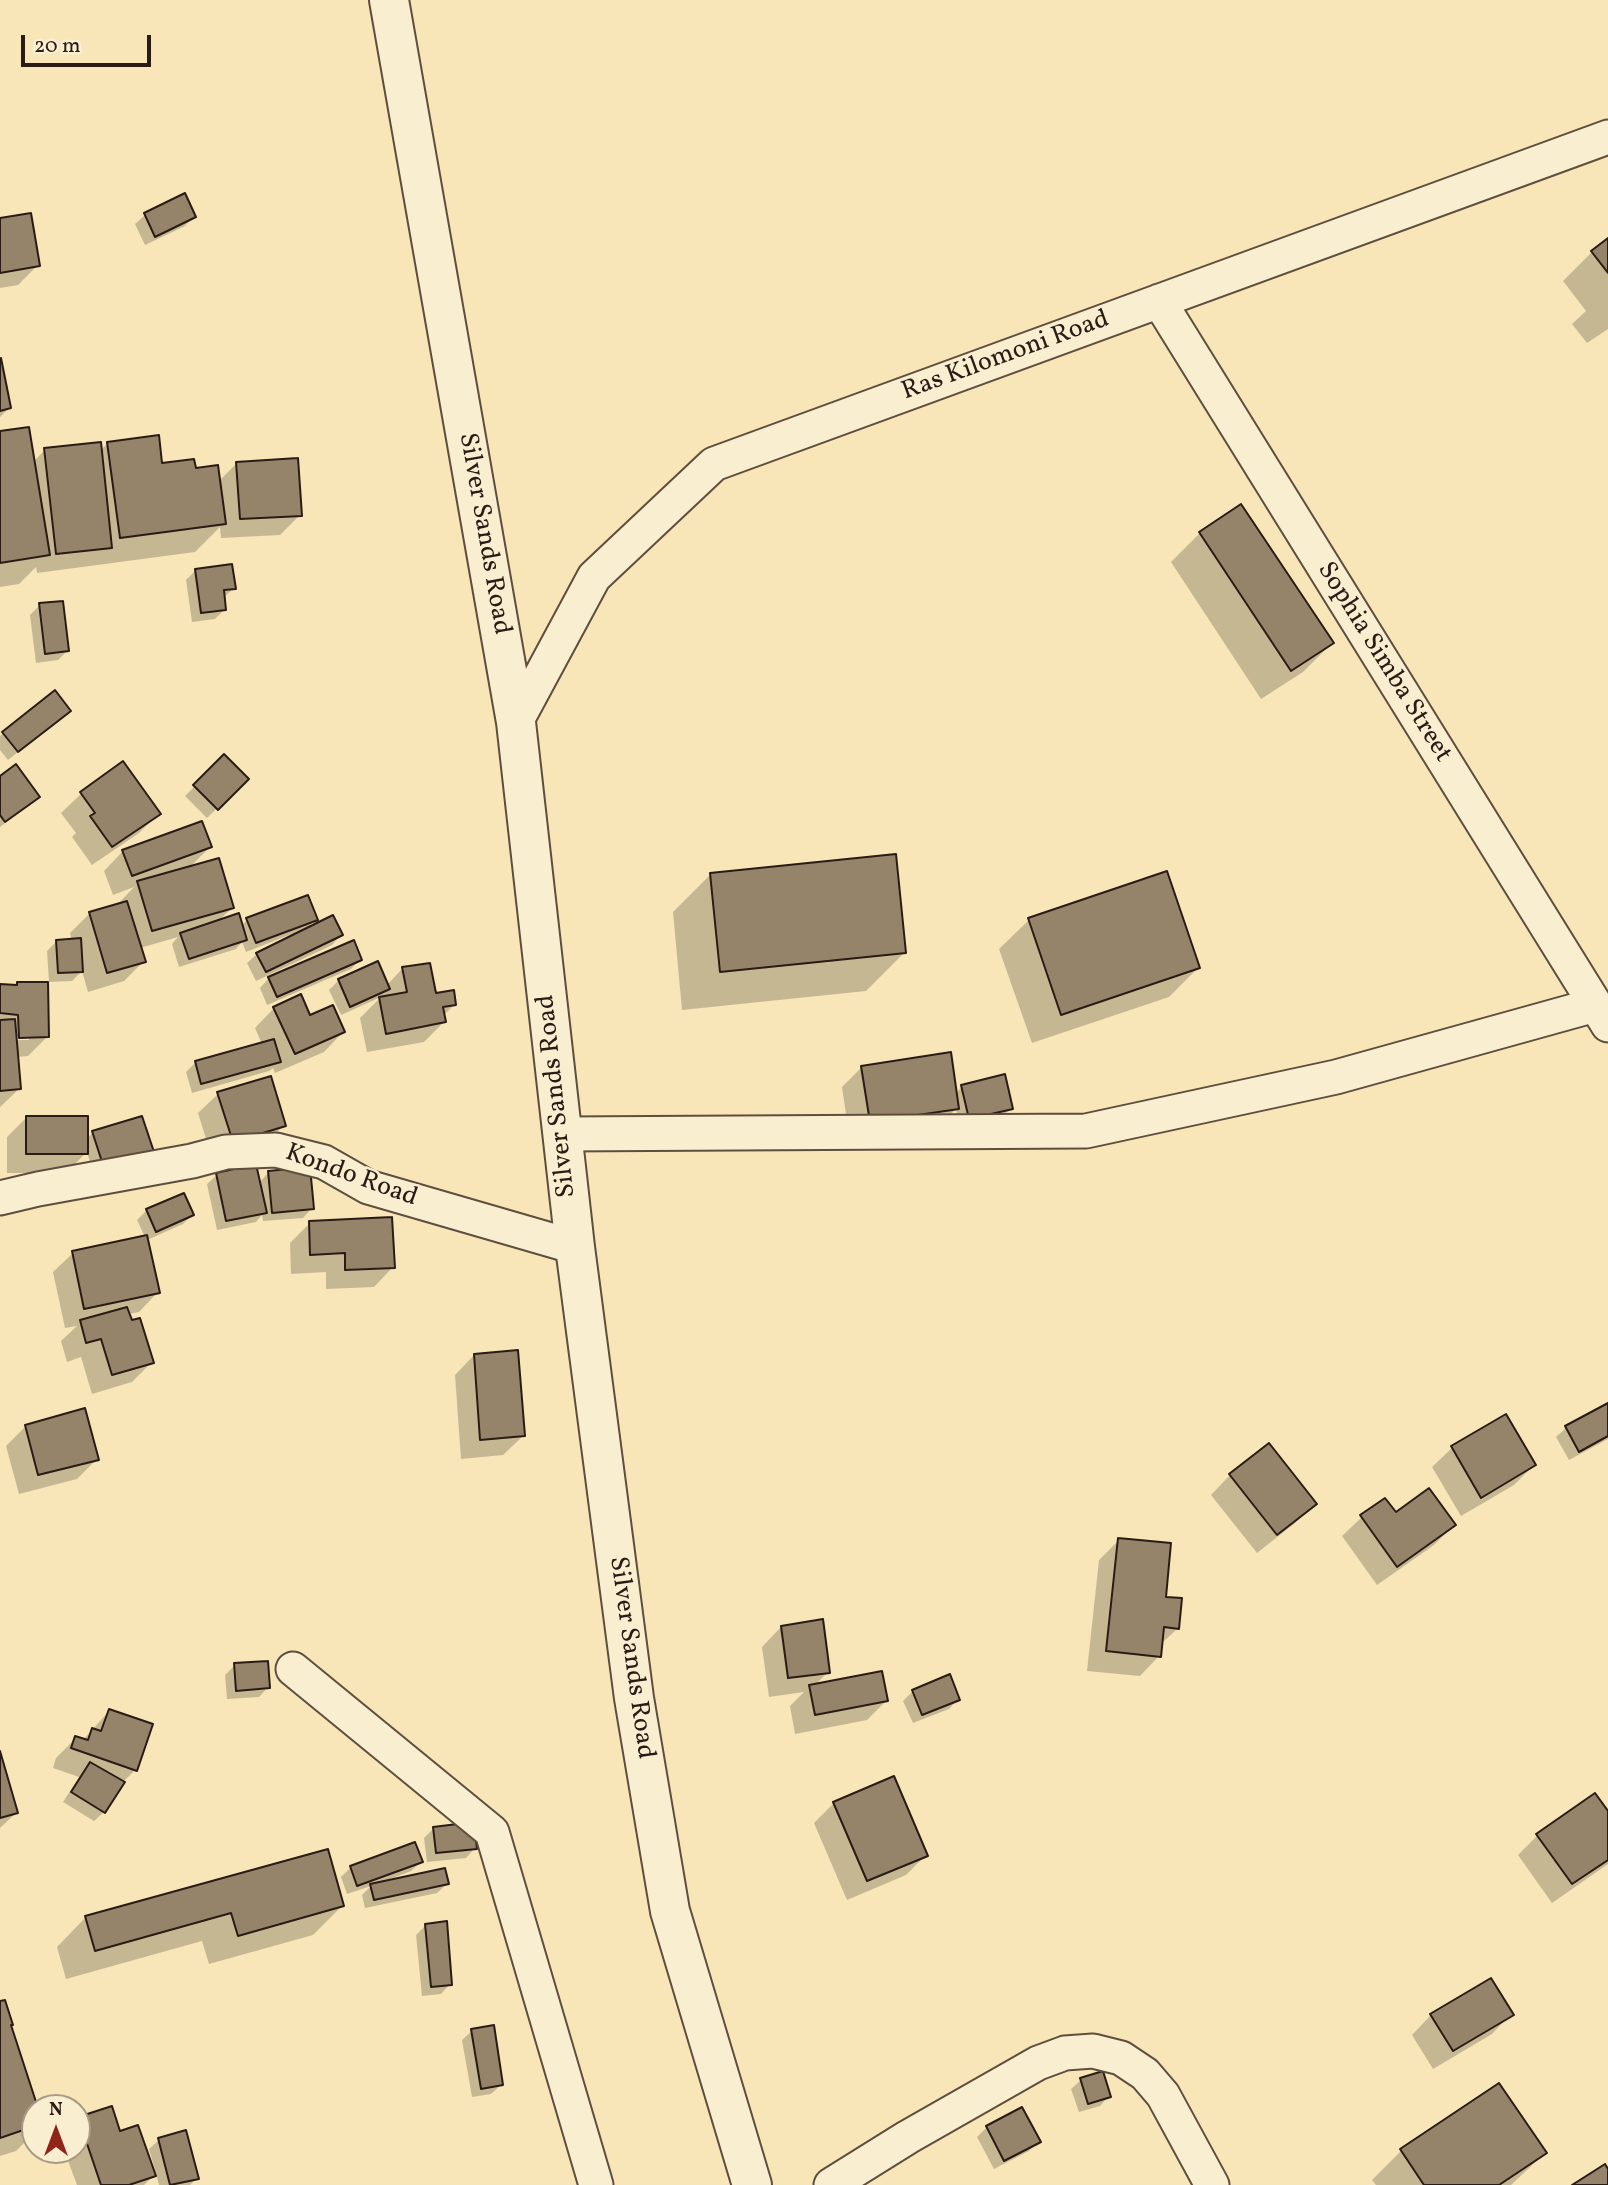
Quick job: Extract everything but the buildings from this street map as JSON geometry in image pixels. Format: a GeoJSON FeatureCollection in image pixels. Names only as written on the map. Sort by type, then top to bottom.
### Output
{"type":"FeatureCollection","features":[{"type":"Feature","properties":{"kind":"street","name":"Silver Sands Road"},"geometry":{"type":"LineString","coordinates":[[389,0],[516,722],[575,1247],[634,1698],[670,1911],[752,2185]]}},
{"type":"Feature","properties":{"kind":"street","name":"Ras Kilomoni Road"},"geometry":{"type":"LineString","coordinates":[[516,722],[594,577],[714,464],[1608,137]]}},
{"type":"Feature","properties":{"kind":"street","name":"Sophia Simba Street"},"geometry":{"type":"LineString","coordinates":[[1159,301],[1601,1015]]}},
{"type":"Feature","properties":{"kind":"street"},"geometry":{"type":"LineString","coordinates":[[563,1134],[1086,1131],[1336,1077],[1601,1015]]}},
{"type":"Feature","properties":{"kind":"street","name":"Kondo Road"},"geometry":{"type":"LineString","coordinates":[[0,1198],[226,1152],[276,1150],[324,1162],[368,1187],[575,1247]]}},
{"type":"Feature","properties":{"kind":"street"},"geometry":{"type":"LineString","coordinates":[[293,1669],[492,1832],[596,2185]]}},
{"type":"Feature","properties":{"kind":"street"},"geometry":{"type":"LineString","coordinates":[[831,2185],[908,2137],[1038,2063],[1066,2053],[1093,2051],[1121,2058],[1144,2074],[1163,2095],[1212,2185]]}}]}
